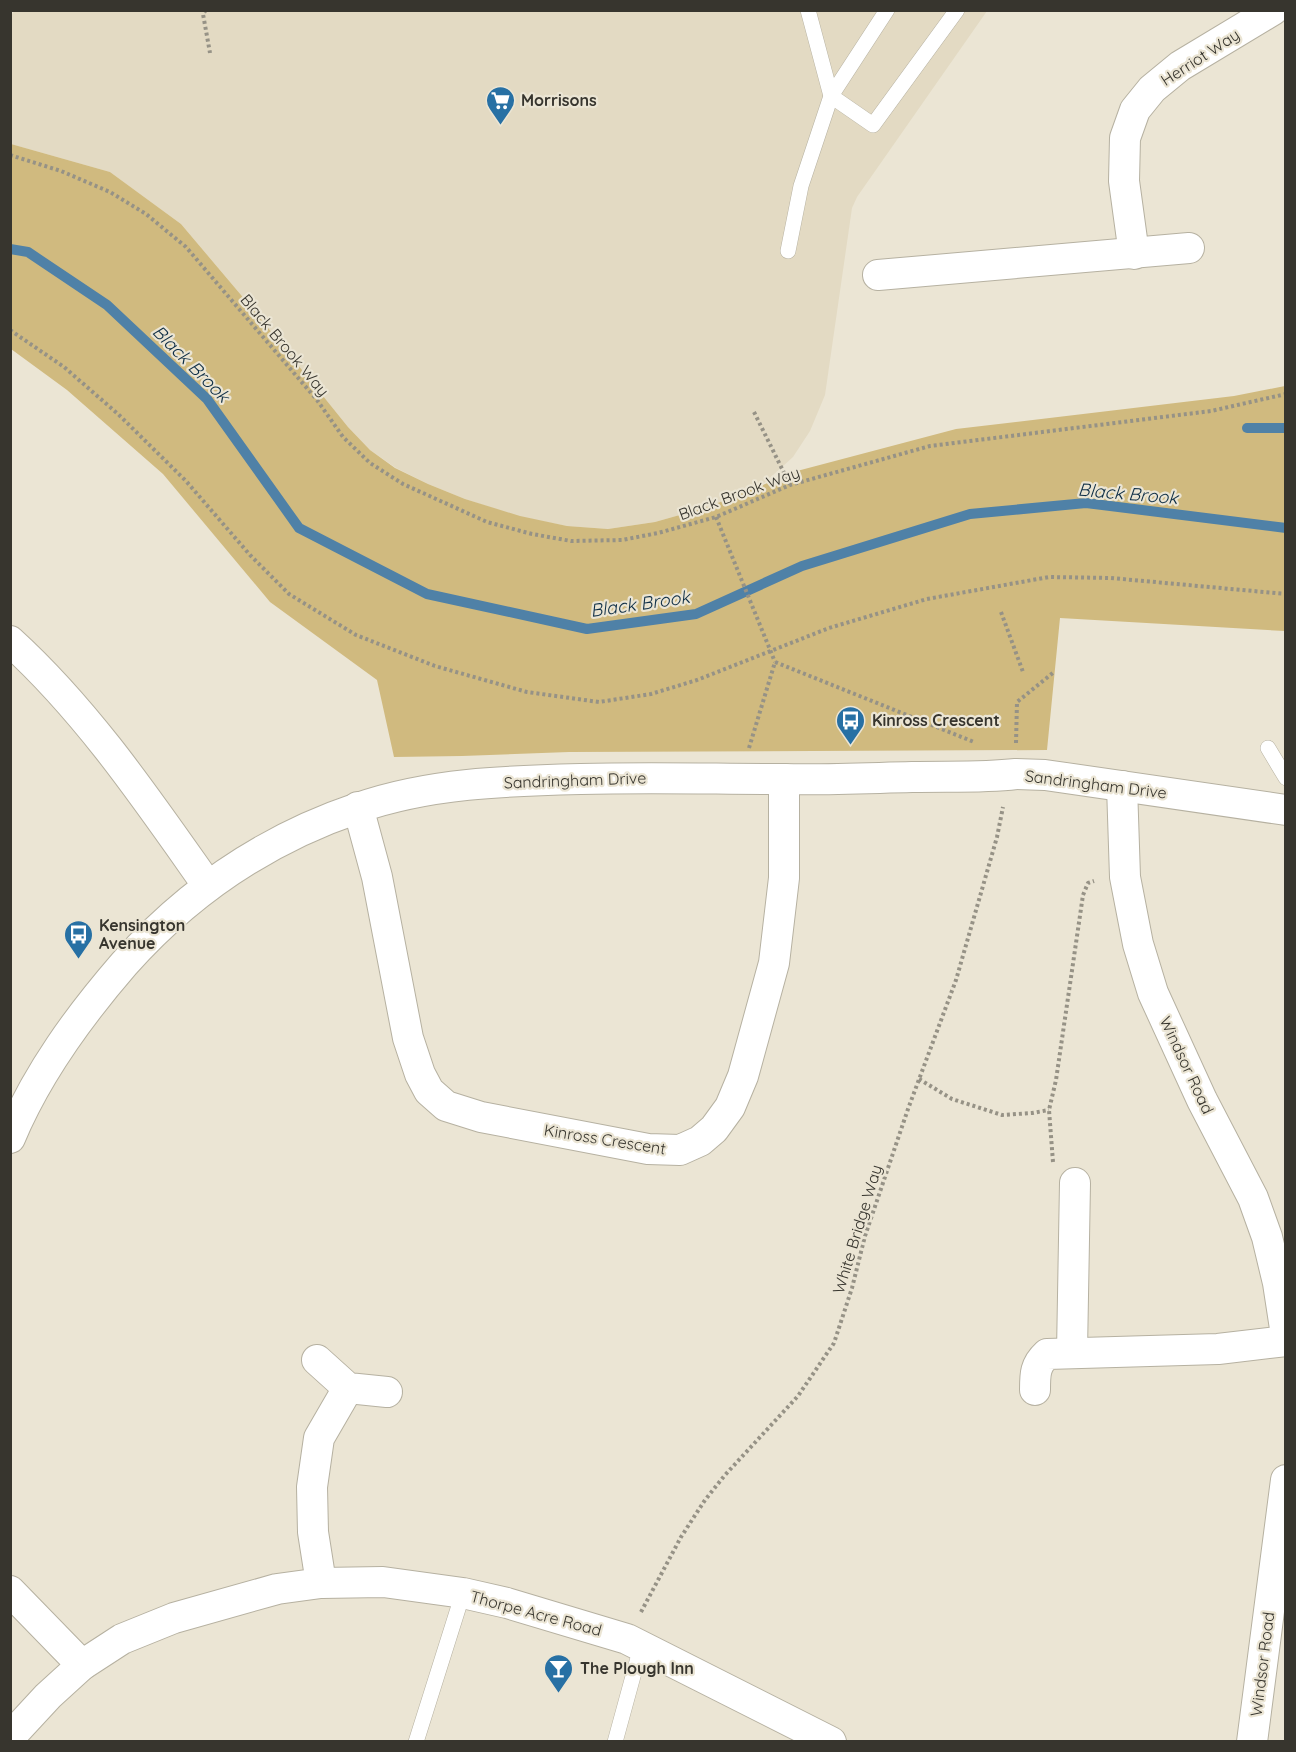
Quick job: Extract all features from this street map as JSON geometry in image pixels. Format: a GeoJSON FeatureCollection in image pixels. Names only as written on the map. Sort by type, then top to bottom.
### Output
{"type":"FeatureCollection","features":[{"type":"Feature","properties":{"kind":"street","name":"Herriot Way"},"geometry":{"type":"LineString","coordinates":[[1134,254],[1124,181],[1125,138],[1135,111],[1152,89],[1180,66],[1273,10]]}},
{"type":"Feature","properties":{"kind":"street"},"geometry":{"type":"LineString","coordinates":[[878,275],[1189,249]]}},
{"type":"Feature","properties":{"kind":"street"},"geometry":{"type":"LineString","coordinates":[[10,641],[84,719],[130,777],[208,886]]}},
{"type":"Feature","properties":{"kind":"street","name":"Sandringham Drive"},"geometry":{"type":"LineString","coordinates":[[13,1122],[57,1049],[96,996],[140,946],[208,886],[249,857],[298,832],[358,807],[417,792],[508,782],[623,778],[784,779],[1045,775],[1286,810]]}},
{"type":"Feature","properties":{"kind":"street","name":"Kinross Crescent"},"geometry":{"type":"LineString","coordinates":[[358,807],[376,877],[408,1038],[420,1074],[429,1091],[446,1106],[481,1117],[648,1149],[680,1150],[700,1141],[714,1129],[730,1107],[743,1076],[774,963],[784,878],[784,779]]}},
{"type":"Feature","properties":{"kind":"street","name":"Windsor Road"},"geometry":{"type":"LineString","coordinates":[[1047,1352],[1218,1349],[1285,1325],[1267,1237],[1253,1198],[1202,1100],[1153,993],[1138,944],[1125,877],[1122,786]]}},
{"type":"Feature","properties":{"kind":"street"},"geometry":{"type":"LineString","coordinates":[[1035,1390],[1035,1374],[1039,1361],[1047,1352],[1075,1183]]}},
{"type":"Feature","properties":{"kind":"street"},"geometry":{"type":"LineString","coordinates":[[317,1360],[348,1388],[387,1392]]}},
{"type":"Feature","properties":{"kind":"street"},"geometry":{"type":"LineString","coordinates":[[321,1583],[313,1532],[312,1487],[319,1438],[348,1388]]}},
{"type":"Feature","properties":{"kind":"street","name":"Windsor Road"},"geometry":{"type":"LineString","coordinates":[[1252,1742],[1278,1597],[1286,1480]]}},
{"type":"Feature","properties":{"kind":"street","name":"Thorpe Acre Road"},"geometry":{"type":"LineString","coordinates":[[10,1737],[48,1696],[82,1665],[122,1640],[174,1618],[277,1589],[321,1583],[383,1582],[463,1593],[507,1603],[634,1643],[831,1742]]}},
{"type":"Feature","properties":{"kind":"street"},"geometry":{"type":"LineString","coordinates":[[10,1591],[82,1665]]}},
{"type":"Feature","properties":{"kind":"lane"},"geometry":{"type":"LineString","coordinates":[[808,10],[831,96],[873,125],[957,10]]}},
{"type":"Feature","properties":{"kind":"lane"},"geometry":{"type":"LineString","coordinates":[[789,251],[801,186],[831,96],[887,10]]}},
{"type":"Feature","properties":{"kind":"lane"},"geometry":{"type":"LineString","coordinates":[[1268,748],[1286,778]]}},
{"type":"Feature","properties":{"kind":"lane"},"geometry":{"type":"LineString","coordinates":[[416,1742],[463,1593]]}},
{"type":"Feature","properties":{"kind":"lane"},"geometry":{"type":"LineString","coordinates":[[615,1742],[634,1643]]}},
{"type":"Feature","properties":{"kind":"path"},"geometry":{"type":"LineString","coordinates":[[206,10],[203,14],[210,53]]}},
{"type":"Feature","properties":{"kind":"path","name":"Black Brook Way"},"geometry":{"type":"LineString","coordinates":[[10,155],[61,171],[110,192],[146,214],[186,247],[274,349],[343,437],[370,463],[404,484],[487,522],[532,534],[572,541],[622,540],[716,517],[790,485],[930,446],[1211,411],[1286,394]]}},
{"type":"Feature","properties":{"kind":"path"},"geometry":{"type":"LineString","coordinates":[[10,330],[64,367],[118,414],[186,481],[250,555],[289,594],[356,635],[435,666],[527,692],[599,702],[651,694],[697,680],[829,628],[927,599],[1049,577],[1111,578],[1286,594]]}},
{"type":"Feature","properties":{"kind":"path"},"geometry":{"type":"LineString","coordinates":[[754,412],[790,485]]}},
{"type":"Feature","properties":{"kind":"path"},"geometry":{"type":"LineString","coordinates":[[716,517],[775,662],[740,778]]}},
{"type":"Feature","properties":{"kind":"path"},"geometry":{"type":"LineString","coordinates":[[1001,612],[1023,672]]}},
{"type":"Feature","properties":{"kind":"path"},"geometry":{"type":"LineString","coordinates":[[775,662],[987,748],[1013,775]]}},
{"type":"Feature","properties":{"kind":"path","name":"White Bridge Way"},"geometry":{"type":"LineString","coordinates":[[634,1643],[681,1537],[705,1500],[798,1396],[834,1344],[852,1288],[865,1236],[956,980],[997,837],[1013,775],[1017,702],[1054,672]]}},
{"type":"Feature","properties":{"kind":"path"},"geometry":{"type":"LineString","coordinates":[[1075,1183],[1054,1183],[1049,1110],[1056,1080],[1083,895],[1088,883],[1125,877]]}},
{"type":"Feature","properties":{"kind":"path"},"geometry":{"type":"LineString","coordinates":[[919,1079],[952,1099],[1002,1115],[1049,1110]]}},
{"type":"Feature","properties":{"kind":"shaded area"},"geometry":{"type":"Polygon","coordinates":[[[15,10],[987,11],[857,197],[852,208],[825,395],[810,431],[793,457],[761,486],[708,507],[655,522],[608,529],[567,526],[520,517],[465,499],[396,468],[370,450],[348,427],[181,224],[110,172],[11,144],[10,17],[15,10]]]}},
{"type":"Feature","properties":{"kind":"shaded area"},"geometry":{"type":"Polygon","coordinates":[[[11,144],[110,172],[181,224],[348,427],[370,450],[395,468],[465,499],[520,516],[567,526],[608,529],[655,522],[708,507],[797,471],[956,429],[1234,396],[1285,386],[1285,631],[1060,618],[1047,750],[569,752],[394,757],[377,680],[270,602],[163,474],[67,390],[11,349],[11,144]]]}},
{"type":"Feature","properties":{"kind":"waterway","name":"Black Brook"},"geometry":{"type":"LineString","coordinates":[[10,249],[28,252],[107,305],[207,399],[299,528],[427,594],[587,629],[696,614],[802,566],[970,514],[1086,503],[1286,528]]}},
{"type":"Feature","properties":{"kind":"waterway","name":"Black Brook"},"geometry":{"type":"LineString","coordinates":[[1247,428],[1286,428]]}},
{"type":"Feature","properties":{"kind":"place","name":"Morrisons"},"geometry":{"type":"Point","coordinates":[500,126]}},
{"type":"Feature","properties":{"kind":"place","name":"Kinross Crescent"},"geometry":{"type":"Point","coordinates":[851,746]}},
{"type":"Feature","properties":{"kind":"place","name":"Kensington Avenue"},"geometry":{"type":"Point","coordinates":[78,960]}},
{"type":"Feature","properties":{"kind":"place","name":"The Plough Inn"},"geometry":{"type":"Point","coordinates":[559,1694]}}]}
